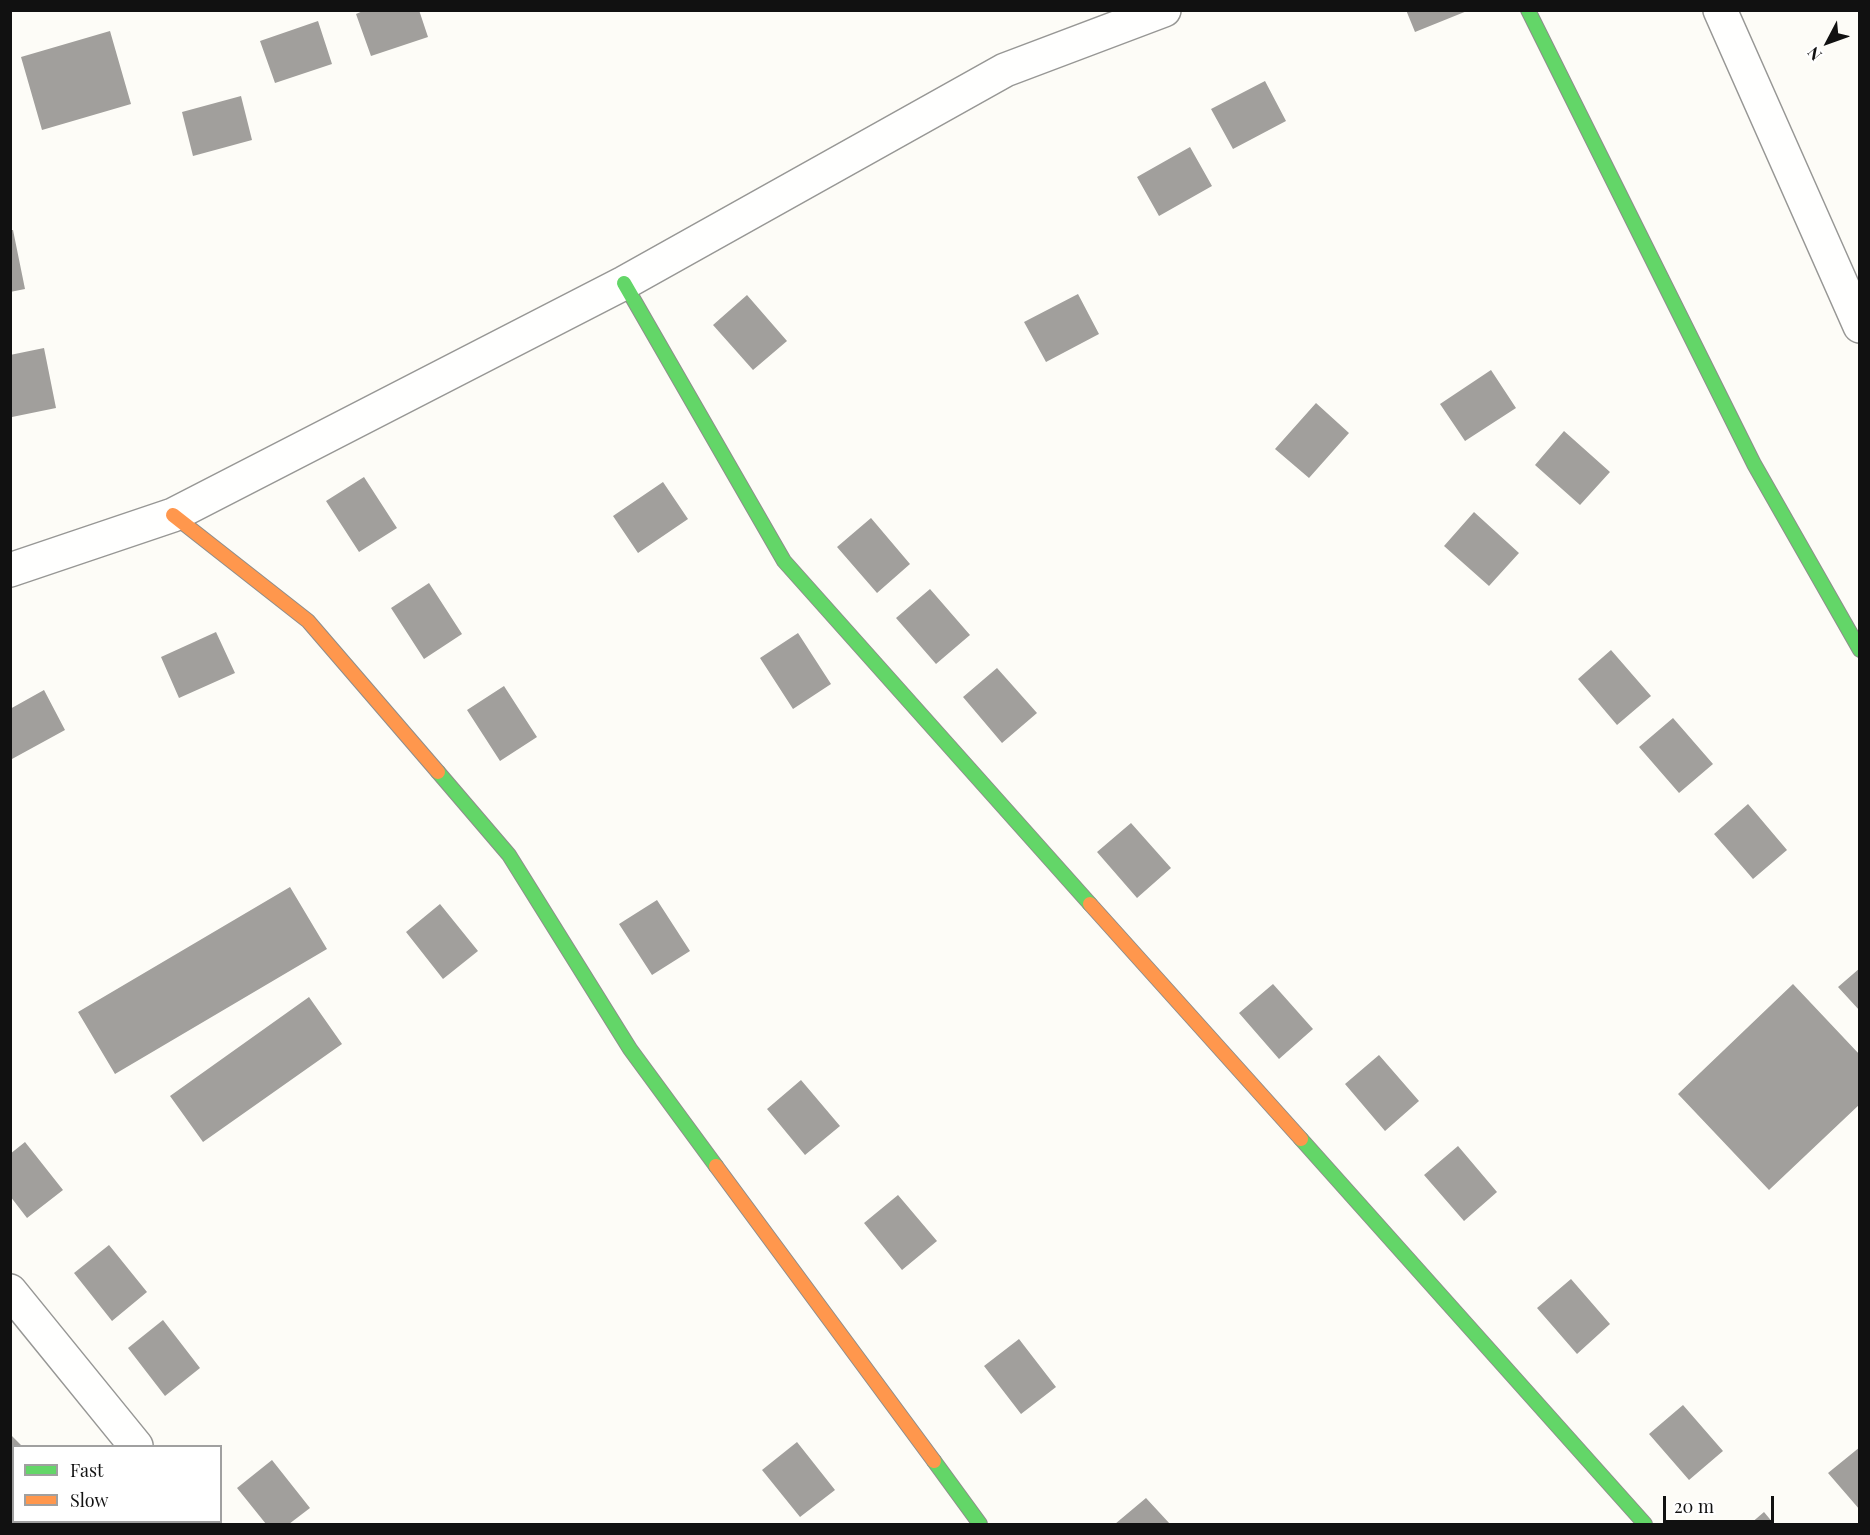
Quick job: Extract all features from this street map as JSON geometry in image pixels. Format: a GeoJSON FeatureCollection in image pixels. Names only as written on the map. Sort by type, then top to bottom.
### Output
{"type":"FeatureCollection","features":[{"type":"Feature","properties":{"kind":"street"},"geometry":{"type":"LineString","coordinates":[[10,570],[173,515],[624,283],[1005,70],[1164,10]]}},
{"type":"Feature","properties":{"kind":"street"},"geometry":{"type":"LineString","coordinates":[[1528,10],[1754,464],[1860,650]]}},
{"type":"Feature","properties":{"kind":"street"},"geometry":{"type":"LineString","coordinates":[[1720,10],[1860,326]]}},
{"type":"Feature","properties":{"kind":"street"},"geometry":{"type":"LineString","coordinates":[[624,283],[784,561],[1645,1524]]}},
{"type":"Feature","properties":{"kind":"street"},"geometry":{"type":"LineString","coordinates":[[173,515],[308,621],[509,855],[630,1049],[980,1524]]}},
{"type":"Feature","properties":{"kind":"street"},"geometry":{"type":"LineString","coordinates":[[10,1291],[135,1445]]}},
{"type":"Feature","properties":{"kind":"building"},"geometry":{"type":"Polygon","coordinates":[[[365,10],[419,10],[428,37],[371,56],[356,14],[365,10]]]}},
{"type":"Feature","properties":{"kind":"building"},"geometry":{"type":"Polygon","coordinates":[[[1406,10],[1467,10],[1467,11],[1415,32],[1406,10]]]}},
{"type":"Feature","properties":{"kind":"building"},"geometry":{"type":"Polygon","coordinates":[[[318,21],[332,64],[275,83],[260,41],[318,21]]]}},
{"type":"Feature","properties":{"kind":"building"},"geometry":{"type":"Polygon","coordinates":[[[110,31],[131,104],[42,130],[21,57],[110,31]]]}},
{"type":"Feature","properties":{"kind":"building"},"geometry":{"type":"Polygon","coordinates":[[[1265,81],[1286,121],[1233,149],[1211,109],[1265,81]]]}},
{"type":"Feature","properties":{"kind":"building"},"geometry":{"type":"Polygon","coordinates":[[[241,96],[252,140],[193,156],[182,112],[241,96]]]}},
{"type":"Feature","properties":{"kind":"building"},"geometry":{"type":"Polygon","coordinates":[[[1190,147],[1212,186],[1159,216],[1137,177],[1190,147]]]}},
{"type":"Feature","properties":{"kind":"building"},"geometry":{"type":"Polygon","coordinates":[[[10,230],[13,230],[25,289],[10,292],[10,230]]]}},
{"type":"Feature","properties":{"kind":"building"},"geometry":{"type":"Polygon","coordinates":[[[1078,294],[1099,334],[1046,362],[1024,322],[1078,294]]]}},
{"type":"Feature","properties":{"kind":"building"},"geometry":{"type":"Polygon","coordinates":[[[747,295],[787,341],[753,370],[713,325],[747,295]]]}},
{"type":"Feature","properties":{"kind":"building"},"geometry":{"type":"Polygon","coordinates":[[[44,348],[56,408],[12,417],[10,355],[44,348]]]}},
{"type":"Feature","properties":{"kind":"building"},"geometry":{"type":"Polygon","coordinates":[[[1491,370],[1516,408],[1465,441],[1440,404],[1491,370]]]}},
{"type":"Feature","properties":{"kind":"building"},"geometry":{"type":"Polygon","coordinates":[[[1316,403],[1349,433],[1309,478],[1275,449],[1316,403]]]}},
{"type":"Feature","properties":{"kind":"building"},"geometry":{"type":"Polygon","coordinates":[[[1564,431],[1610,472],[1580,505],[1535,465],[1564,431]]]}},
{"type":"Feature","properties":{"kind":"building"},"geometry":{"type":"Polygon","coordinates":[[[364,477],[397,528],[359,552],[326,501],[364,477]]]}},
{"type":"Feature","properties":{"kind":"building"},"geometry":{"type":"Polygon","coordinates":[[[663,482],[688,519],[638,553],[613,516],[663,482]]]}},
{"type":"Feature","properties":{"kind":"building"},"geometry":{"type":"Polygon","coordinates":[[[1474,512],[1519,553],[1489,586],[1444,546],[1474,512]]]}},
{"type":"Feature","properties":{"kind":"building"},"geometry":{"type":"Polygon","coordinates":[[[871,518],[910,564],[877,593],[837,547],[871,518]]]}},
{"type":"Feature","properties":{"kind":"building"},"geometry":{"type":"Polygon","coordinates":[[[429,583],[462,634],[424,659],[391,608],[429,583]]]}},
{"type":"Feature","properties":{"kind":"building"},"geometry":{"type":"Polygon","coordinates":[[[930,589],[970,635],[936,664],[896,618],[930,589]]]}},
{"type":"Feature","properties":{"kind":"building"},"geometry":{"type":"Polygon","coordinates":[[[216,632],[235,673],[179,698],[161,657],[216,632]]]}},
{"type":"Feature","properties":{"kind":"building"},"geometry":{"type":"Polygon","coordinates":[[[798,633],[831,684],[793,709],[760,658],[798,633]]]}},
{"type":"Feature","properties":{"kind":"building"},"geometry":{"type":"Polygon","coordinates":[[[1611,650],[1651,696],[1617,725],[1578,679],[1611,650]]]}},
{"type":"Feature","properties":{"kind":"building"},"geometry":{"type":"Polygon","coordinates":[[[997,668],[1037,713],[1002,743],[963,697],[997,668]]]}},
{"type":"Feature","properties":{"kind":"building"},"geometry":{"type":"Polygon","coordinates":[[[504,686],[537,737],[500,761],[467,710],[504,686]]]}},
{"type":"Feature","properties":{"kind":"building"},"geometry":{"type":"Polygon","coordinates":[[[44,690],[65,730],[12,759],[10,756],[10,709],[44,690]]]}},
{"type":"Feature","properties":{"kind":"building"},"geometry":{"type":"Polygon","coordinates":[[[1673,718],[1713,764],[1679,793],[1639,747],[1673,718]]]}},
{"type":"Feature","properties":{"kind":"building"},"geometry":{"type":"Polygon","coordinates":[[[1748,804],[1787,850],[1753,879],[1714,834],[1748,804]]]}},
{"type":"Feature","properties":{"kind":"building"},"geometry":{"type":"Polygon","coordinates":[[[1131,823],[1171,868],[1137,898],[1097,852],[1131,823]]]}},
{"type":"Feature","properties":{"kind":"building"},"geometry":{"type":"Polygon","coordinates":[[[290,887],[327,949],[115,1074],[78,1012],[290,887]]]}},
{"type":"Feature","properties":{"kind":"building"},"geometry":{"type":"Polygon","coordinates":[[[657,900],[690,951],[652,975],[619,924],[657,900]]]}},
{"type":"Feature","properties":{"kind":"building"},"geometry":{"type":"Polygon","coordinates":[[[440,904],[478,951],[443,979],[406,932],[440,904]]]}},
{"type":"Feature","properties":{"kind":"building"},"geometry":{"type":"Polygon","coordinates":[[[1860,968],[1860,1011],[1838,987],[1860,968]]]}},
{"type":"Feature","properties":{"kind":"building"},"geometry":{"type":"Polygon","coordinates":[[[1273,984],[1313,1029],[1279,1059],[1239,1013],[1273,984]]]}},
{"type":"Feature","properties":{"kind":"building"},"geometry":{"type":"Polygon","coordinates":[[[1793,984],[1860,1055],[1860,1104],[1769,1190],[1678,1094],[1793,984]]]}},
{"type":"Feature","properties":{"kind":"building"},"geometry":{"type":"Polygon","coordinates":[[[309,997],[342,1044],[203,1142],[170,1096],[309,997]]]}},
{"type":"Feature","properties":{"kind":"building"},"geometry":{"type":"Polygon","coordinates":[[[1379,1055],[1419,1101],[1385,1131],[1345,1084],[1379,1055]]]}},
{"type":"Feature","properties":{"kind":"building"},"geometry":{"type":"Polygon","coordinates":[[[801,1080],[840,1126],[805,1155],[767,1109],[801,1080]]]}},
{"type":"Feature","properties":{"kind":"building"},"geometry":{"type":"Polygon","coordinates":[[[25,1142],[63,1190],[27,1218],[10,1196],[10,1154],[25,1142]]]}},
{"type":"Feature","properties":{"kind":"building"},"geometry":{"type":"Polygon","coordinates":[[[1458,1146],[1497,1192],[1464,1221],[1424,1175],[1458,1146]]]}},
{"type":"Feature","properties":{"kind":"building"},"geometry":{"type":"Polygon","coordinates":[[[898,1195],[937,1241],[902,1270],[864,1223],[898,1195]]]}},
{"type":"Feature","properties":{"kind":"building"},"geometry":{"type":"Polygon","coordinates":[[[109,1245],[147,1292],[112,1321],[74,1273],[109,1245]]]}},
{"type":"Feature","properties":{"kind":"building"},"geometry":{"type":"Polygon","coordinates":[[[1571,1279],[1610,1324],[1577,1354],[1537,1308],[1571,1279]]]}},
{"type":"Feature","properties":{"kind":"building"},"geometry":{"type":"Polygon","coordinates":[[[163,1320],[200,1368],[165,1396],[128,1348],[163,1320]]]}},
{"type":"Feature","properties":{"kind":"building"},"geometry":{"type":"Polygon","coordinates":[[[1019,1339],[1056,1387],[1021,1414],[984,1366],[1019,1339]]]}},
{"type":"Feature","properties":{"kind":"building"},"geometry":{"type":"Polygon","coordinates":[[[1683,1405],[1723,1451],[1689,1480],[1649,1434],[1683,1405]]]}},
{"type":"Feature","properties":{"kind":"building"},"geometry":{"type":"Polygon","coordinates":[[[10,1434],[21,1445],[12,1445],[10,1459],[10,1434]]]}},
{"type":"Feature","properties":{"kind":"building"},"geometry":{"type":"Polygon","coordinates":[[[797,1442],[835,1490],[800,1517],[762,1470],[797,1442]]]}},
{"type":"Feature","properties":{"kind":"building"},"geometry":{"type":"Polygon","coordinates":[[[1860,1447],[1860,1510],[1828,1473],[1860,1447]]]}},
{"type":"Feature","properties":{"kind":"building"},"geometry":{"type":"Polygon","coordinates":[[[272,1460],[310,1508],[289,1524],[266,1524],[237,1488],[272,1460]]]}},
{"type":"Feature","properties":{"kind":"building"},"geometry":{"type":"Polygon","coordinates":[[[1146,1498],[1170,1524],[1115,1524],[1146,1498]]]}},
{"type":"Feature","properties":{"kind":"building"},"geometry":{"type":"Polygon","coordinates":[[[1764,1512],[1774,1524],[1750,1524],[1764,1512]]]}},
{"type":"Feature","properties":{"kind":"traffic: fast"},"geometry":{"type":"LineString","coordinates":[[1528,10],[1754,464],[1860,650]]}},
{"type":"Feature","properties":{"kind":"traffic: fast"},"geometry":{"type":"LineString","coordinates":[[624,283],[784,561],[1090,904]]}},
{"type":"Feature","properties":{"kind":"traffic: fast"},"geometry":{"type":"LineString","coordinates":[[438,772],[509,855],[630,1049],[716,1166]]}},
{"type":"Feature","properties":{"kind":"traffic: fast"},"geometry":{"type":"LineString","coordinates":[[1301,1139],[1645,1524]]}},
{"type":"Feature","properties":{"kind":"traffic: fast"},"geometry":{"type":"LineString","coordinates":[[934,1461],[980,1524]]}},
{"type":"Feature","properties":{"kind":"traffic: slow"},"geometry":{"type":"LineString","coordinates":[[173,515],[308,621],[438,772]]}},
{"type":"Feature","properties":{"kind":"traffic: slow"},"geometry":{"type":"LineString","coordinates":[[1090,904],[1301,1139]]}},
{"type":"Feature","properties":{"kind":"traffic: slow"},"geometry":{"type":"LineString","coordinates":[[716,1166],[934,1461]]}}]}
